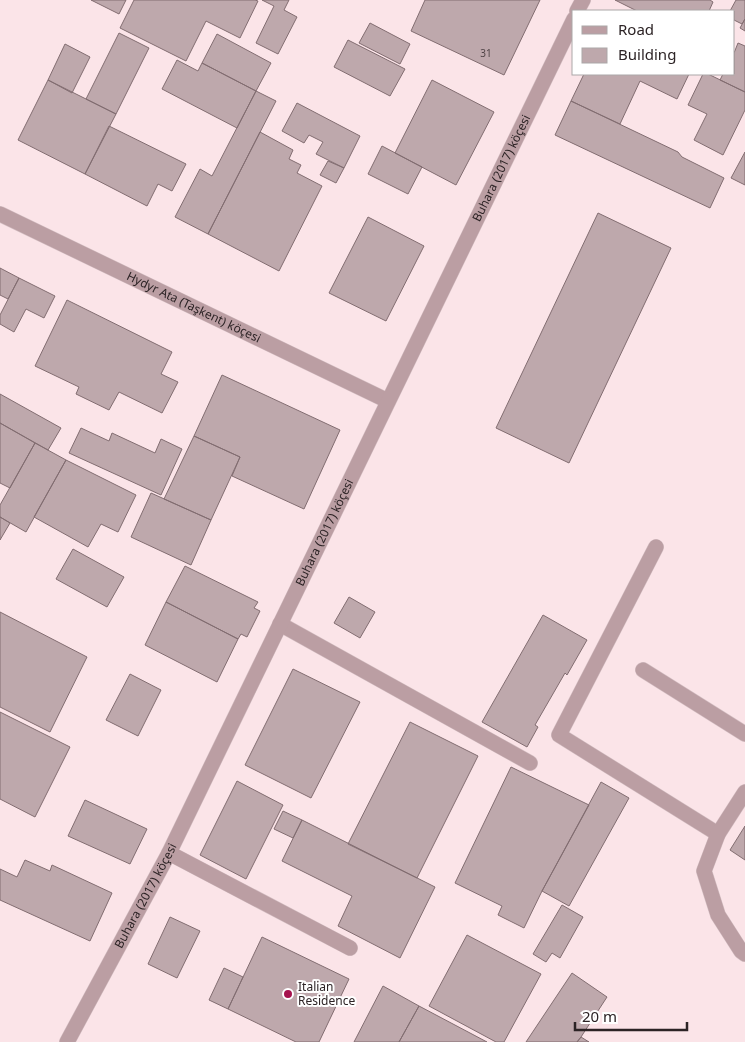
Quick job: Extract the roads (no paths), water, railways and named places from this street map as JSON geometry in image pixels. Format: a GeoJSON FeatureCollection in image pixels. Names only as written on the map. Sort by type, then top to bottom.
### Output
{"type":"FeatureCollection","features":[{"type":"Feature","properties":{"kind":"street","name":"Buhara (2017) köçesi"},"geometry":{"type":"LineString","coordinates":[[67,1042],[169,853],[572,23]]}},
{"type":"Feature","properties":{"kind":"street","name":"Hydyr Ata (Taşkent) köçesi"},"geometry":{"type":"LineString","coordinates":[[0,214],[388,401]]}},
{"type":"Feature","properties":{"kind":"street"},"geometry":{"type":"LineString","coordinates":[[656,547],[559,735],[718,834]]}},
{"type":"Feature","properties":{"kind":"street"},"geometry":{"type":"LineString","coordinates":[[280,624],[530,763]]}},
{"type":"Feature","properties":{"kind":"street"},"geometry":{"type":"LineString","coordinates":[[643,670],[745,734]]}},
{"type":"Feature","properties":{"kind":"street"},"geometry":{"type":"LineString","coordinates":[[745,792],[718,834],[704,871],[718,915],[740,951],[745,954]]}},
{"type":"Feature","properties":{"kind":"street"},"geometry":{"type":"LineString","coordinates":[[169,853],[350,948]]}},
{"type":"Feature","properties":{"kind":"place","name":"Italian Residence"},"geometry":{"type":"Point","coordinates":[288,994]}}]}
